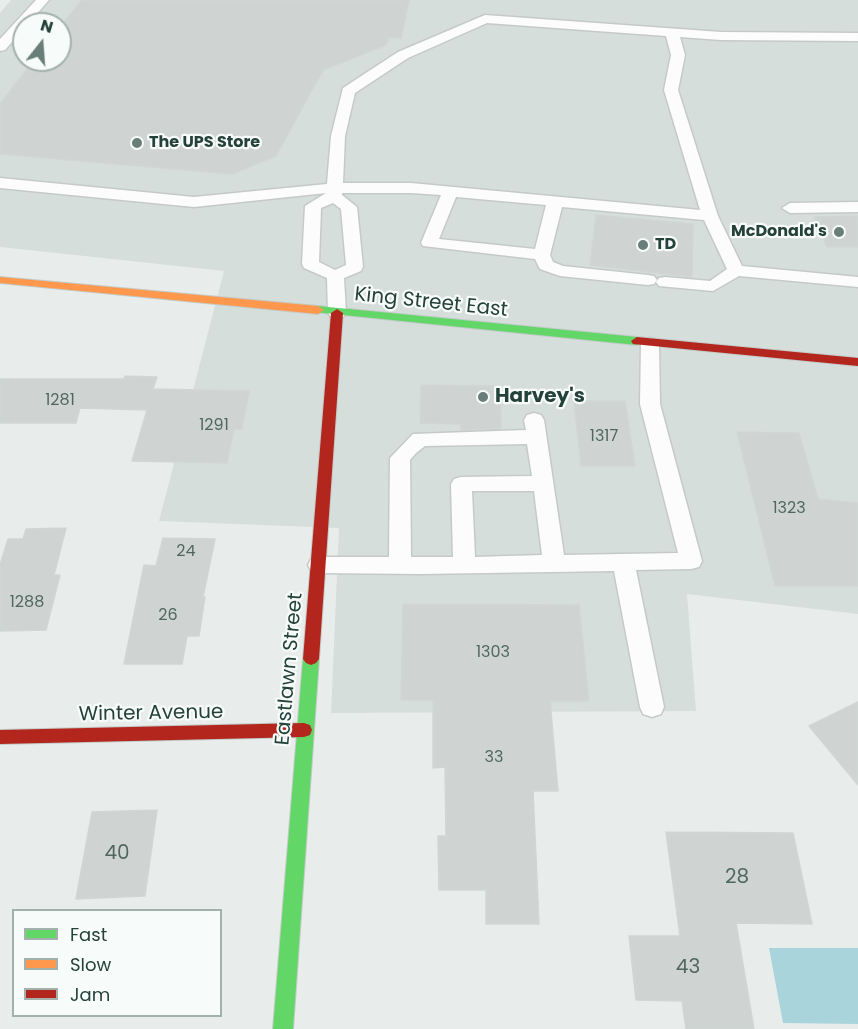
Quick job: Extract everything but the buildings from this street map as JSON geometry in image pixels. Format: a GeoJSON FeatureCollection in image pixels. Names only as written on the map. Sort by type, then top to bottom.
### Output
{"type":"FeatureCollection","features":[{"type":"Feature","properties":{"kind":"street","name":"King Street East"},"geometry":{"type":"LineString","coordinates":[[0,280],[650,344],[858,362]]}},
{"type":"Feature","properties":{"kind":"street","name":"Eastlawn Street"},"geometry":{"type":"LineString","coordinates":[[283,1029],[337,313]]}},
{"type":"Feature","properties":{"kind":"street","name":"Winter Avenue"},"geometry":{"type":"LineString","coordinates":[[0,737],[304,729]]}},
{"type":"Feature","properties":{"kind":"lane"},"geometry":{"type":"LineString","coordinates":[[0,47],[43,0]]}},
{"type":"Feature","properties":{"kind":"lane"},"geometry":{"type":"LineString","coordinates":[[334,193],[338,136],[348,91],[413,50],[485,19],[672,33],[778,38],[858,37]]}},
{"type":"Feature","properties":{"kind":"lane"},"geometry":{"type":"LineString","coordinates":[[672,33],[678,56],[671,90],[710,216],[736,272]]}},
{"type":"Feature","properties":{"kind":"lane"},"geometry":{"type":"LineString","coordinates":[[0,183],[194,202],[411,188],[710,216]]}},
{"type":"Feature","properties":{"kind":"lane"},"geometry":{"type":"LineString","coordinates":[[450,192],[429,243],[542,255]]}},
{"type":"Feature","properties":{"kind":"lane"},"geometry":{"type":"LineString","coordinates":[[334,193],[349,207],[355,267],[335,276],[310,264],[314,206],[334,193]]}},
{"type":"Feature","properties":{"kind":"lane"},"geometry":{"type":"LineString","coordinates":[[555,201],[542,255],[546,266],[560,271],[713,286],[736,272],[858,282]]}},
{"type":"Feature","properties":{"kind":"lane"},"geometry":{"type":"LineString","coordinates":[[790,207],[858,207]]}},
{"type":"Feature","properties":{"kind":"lane"},"geometry":{"type":"LineString","coordinates":[[335,276],[337,313]]}},
{"type":"Feature","properties":{"kind":"lane"},"geometry":{"type":"LineString","coordinates":[[319,565],[400,566],[691,561],[650,404],[650,344]]}},
{"type":"Feature","properties":{"kind":"lane"},"geometry":{"type":"LineString","coordinates":[[400,566],[400,458],[409,448],[420,439],[534,428],[554,563]]}},
{"type":"Feature","properties":{"kind":"lane"},"geometry":{"type":"LineString","coordinates":[[464,565],[461,484],[543,483]]}},
{"type":"Feature","properties":{"kind":"lane"},"geometry":{"type":"LineString","coordinates":[[623,562],[652,707]]}},
{"type":"Feature","properties":{"kind":"shaded area"},"geometry":{"type":"Polygon","coordinates":[[[11,0],[858,0],[858,614],[687,594],[696,711],[331,713],[339,528],[159,521],[224,271],[0,247],[0,13],[11,0]]]}},
{"type":"Feature","properties":{"kind":"water"},"geometry":{"type":"Polygon","coordinates":[[[769,948],[858,948],[858,1024],[783,1023],[769,948]]]}},
{"type":"Feature","properties":{"kind":"traffic: fast"},"geometry":{"type":"LineString","coordinates":[[318,310],[637,341]]}},
{"type":"Feature","properties":{"kind":"traffic: fast"},"geometry":{"type":"LineString","coordinates":[[283,1029],[311,659]]}},
{"type":"Feature","properties":{"kind":"traffic: slow"},"geometry":{"type":"LineString","coordinates":[[0,280],[318,310]]}},
{"type":"Feature","properties":{"kind":"traffic: jam"},"geometry":{"type":"LineString","coordinates":[[311,659],[337,313]]}},
{"type":"Feature","properties":{"kind":"traffic: jam"},"geometry":{"type":"LineString","coordinates":[[637,341],[858,362]]}},
{"type":"Feature","properties":{"kind":"traffic: jam"},"geometry":{"type":"LineString","coordinates":[[0,737],[304,730]]}},
{"type":"Feature","properties":{"kind":"place","name":"The UPS Store"},"geometry":{"type":"Point","coordinates":[137,143]}},
{"type":"Feature","properties":{"kind":"place","name":"McDonald's"},"geometry":{"type":"Point","coordinates":[839,232]}},
{"type":"Feature","properties":{"kind":"place","name":"TD"},"geometry":{"type":"Point","coordinates":[643,245]}},
{"type":"Feature","properties":{"kind":"place","name":"Harvey's"},"geometry":{"type":"Point","coordinates":[483,397]}}]}
